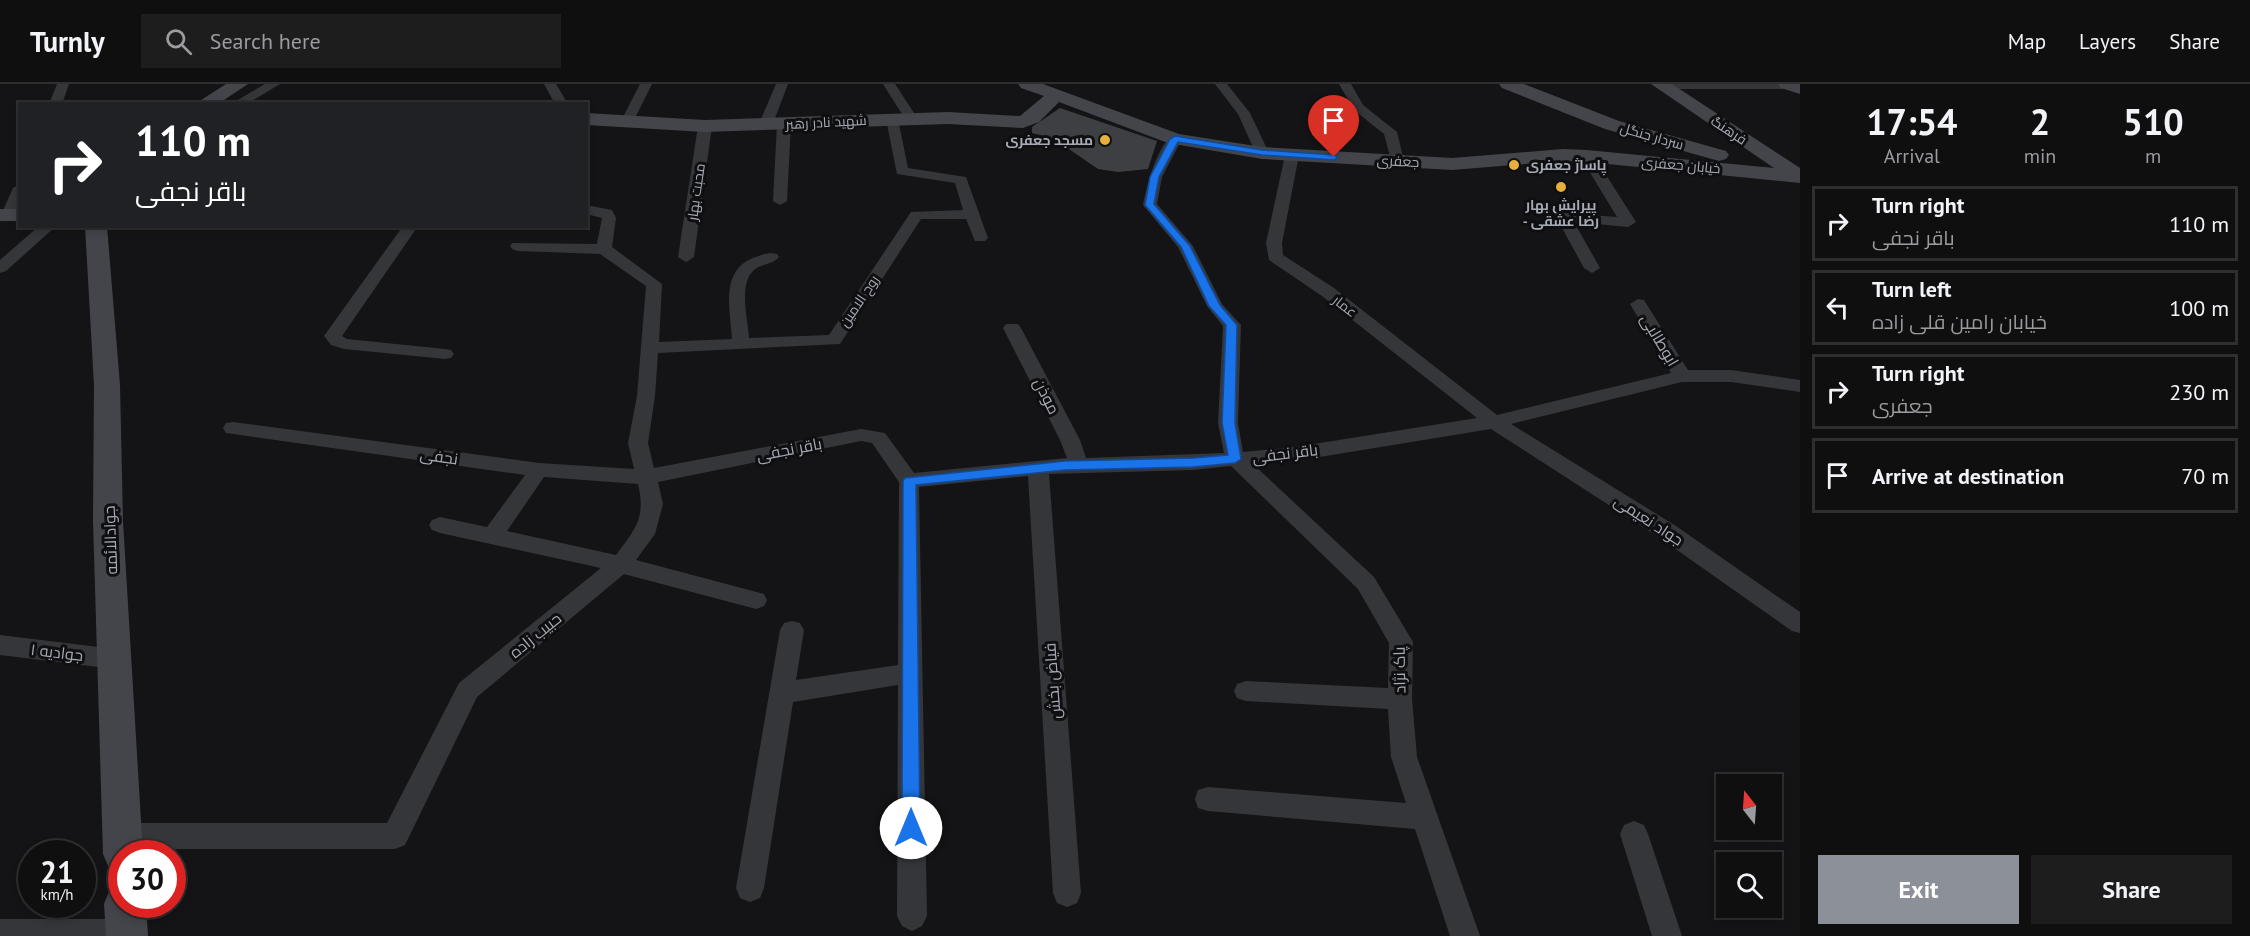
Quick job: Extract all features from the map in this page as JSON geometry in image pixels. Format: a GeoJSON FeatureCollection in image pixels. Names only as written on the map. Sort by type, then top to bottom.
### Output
{"type":"FeatureCollection","features":[{"type":"Feature","properties":{"kind":"main road"},"geometry":{"type":"LineString","coordinates":[[208,102],[239,84]]}},
{"type":"Feature","properties":{"kind":"main road","name":"جعفری"},"geometry":{"type":"LineString","coordinates":[[1027,84],[1175,139],[1262,153],[1452,164],[1563,155]]}},
{"type":"Feature","properties":{"kind":"main road","name":"سردار جنگل"},"geometry":{"type":"LineString","coordinates":[[1508,84],[1612,125],[1800,177]]}},
{"type":"Feature","properties":{"kind":"main road","name":"فرهنگ"},"geometry":{"type":"LineString","coordinates":[[1661,85],[1800,177]]}},
{"type":"Feature","properties":{"kind":"main road","name":"شهید نادر رهبر"},"geometry":{"type":"LineString","coordinates":[[588,119],[705,126],[765,126],[948,118],[1023,122],[1032,118],[1055,96]]}},
{"type":"Feature","properties":{"kind":"main road"},"geometry":{"type":"LineString","coordinates":[[1563,155],[1612,125]]}},
{"type":"Feature","properties":{"kind":"main road","name":"خیابان جعفری"},"geometry":{"type":"LineString","coordinates":[[1563,155],[1800,177]]}},
{"type":"Feature","properties":{"kind":"main road","name":"جوادالائمه"},"geometry":{"type":"LineString","coordinates":[[96,228],[107,385],[108,521],[123,840]]}},
{"type":"Feature","properties":{"kind":"street"},"geometry":{"type":"LineString","coordinates":[[56,102],[63,84]]}},
{"type":"Feature","properties":{"kind":"street"},"geometry":{"type":"LineString","coordinates":[[241,102],[274,84]]}},
{"type":"Feature","properties":{"kind":"street"},"geometry":{"type":"LineString","coordinates":[[550,84],[560,102]]}},
{"type":"Feature","properties":{"kind":"street"},"geometry":{"type":"LineString","coordinates":[[627,121],[646,84]]}},
{"type":"Feature","properties":{"kind":"street"},"geometry":{"type":"LineString","coordinates":[[765,126],[782,84]]}},
{"type":"Feature","properties":{"kind":"street"},"geometry":{"type":"LineString","coordinates":[[889,84],[912,119]]}},
{"type":"Feature","properties":{"kind":"street"},"geometry":{"type":"LineString","coordinates":[[1221,84],[1244,113],[1262,153]]}},
{"type":"Feature","properties":{"kind":"street"},"geometry":{"type":"LineString","coordinates":[[1345,84],[1358,107],[1390,132],[1397,161]]}},
{"type":"Feature","properties":{"kind":"street"},"geometry":{"type":"LineString","coordinates":[[1661,85],[1792,86]]}},
{"type":"Feature","properties":{"kind":"street"},"geometry":{"type":"LineString","coordinates":[[892,119],[902,171],[961,180],[970,214],[980,238]]}},
{"type":"Feature","properties":{"kind":"street"},"geometry":{"type":"LineString","coordinates":[[780,201],[784,124]]}},
{"type":"Feature","properties":{"kind":"street","name":"محبت بهار"},"geometry":{"type":"LineString","coordinates":[[686,257],[705,126]]}},
{"type":"Feature","properties":{"kind":"street"},"geometry":{"type":"LineString","coordinates":[[1175,139],[1155,177],[1150,205],[1185,246],[1215,306],[1232,325],[1228,423],[1235,459]]}},
{"type":"Feature","properties":{"kind":"street","name":"عمار"},"geometry":{"type":"LineString","coordinates":[[1292,155],[1274,243],[1275,257],[1328,292],[1494,422]]}},
{"type":"Feature","properties":{"kind":"street"},"geometry":{"type":"LineString","coordinates":[[1587,156],[1628,222],[1563,217],[1592,268]]}},
{"type":"Feature","properties":{"kind":"street"},"geometry":{"type":"LineString","coordinates":[[9,215],[18,193]]}},
{"type":"Feature","properties":{"kind":"street"},"geometry":{"type":"LineString","coordinates":[[518,246],[604,249],[609,218],[607,213],[588,209]]}},
{"type":"Feature","properties":{"kind":"street","name":"روح الامین"},"geometry":{"type":"LineString","coordinates":[[650,348],[834,340],[916,215],[970,214]]}},
{"type":"Feature","properties":{"kind":"street"},"geometry":{"type":"LineString","coordinates":[[0,268],[48,228]]}},
{"type":"Feature","properties":{"kind":"street"},"geometry":{"type":"LineString","coordinates":[[410,228],[333,336],[344,344],[445,354]]}},
{"type":"Feature","properties":{"kind":"street","name":"حبیب زاده"},"geometry":{"type":"LineString","coordinates":[[186,843],[394,836],[468,690],[621,564],[644,534],[653,504],[638,442],[646,396],[654,284],[604,249]]}},
{"type":"Feature","properties":{"kind":"street"},"geometry":{"type":"LineString","coordinates":[[741,344],[737,285],[748,266],[771,257]]}},
{"type":"Feature","properties":{"kind":"street","name":"ابوطالبی"},"geometry":{"type":"LineString","coordinates":[[1638,304],[1682,376]]}},
{"type":"Feature","properties":{"kind":"street","name":"موذن"},"geometry":{"type":"LineString","coordinates":[[1012,328],[1070,440],[1079,465]]}},
{"type":"Feature","properties":{"kind":"street","name":"باقر نجفی"},"geometry":{"type":"LineString","coordinates":[[646,477],[861,435],[878,438],[909,481],[1079,465],[1193,463],[1295,454],[1494,422],[1682,376],[1731,376],[1800,386]]}},
{"type":"Feature","properties":{"kind":"street","name":"جواد نعیمی"},"geometry":{"type":"LineString","coordinates":[[1494,422],[1668,532],[1800,624]]}},
{"type":"Feature","properties":{"kind":"street","name":"نجفی"},"geometry":{"type":"LineString","coordinates":[[233,428],[539,470],[646,477]]}},
{"type":"Feature","properties":{"kind":"street","name":"پاک نژاد"},"geometry":{"type":"LineString","coordinates":[[1235,459],[1366,583],[1401,642],[1400,699],[1404,757],[1465,936]]}},
{"type":"Feature","properties":{"kind":"street","name":"فیاض بخش"},"geometry":{"type":"LineString","coordinates":[[1038,468],[1067,893]]}},
{"type":"Feature","properties":{"kind":"street"},"geometry":{"type":"LineString","coordinates":[[492,536],[539,470]]}},
{"type":"Feature","properties":{"kind":"street"},"geometry":{"type":"LineString","coordinates":[[909,481],[912,916]]}},
{"type":"Feature","properties":{"kind":"street"},"geometry":{"type":"LineString","coordinates":[[440,525],[621,564],[756,600]]}},
{"type":"Feature","properties":{"kind":"street"},"geometry":{"type":"LineString","coordinates":[[750,888],[792,630]]}},
{"type":"Feature","properties":{"kind":"street","name":"جوادیه ۱"},"geometry":{"type":"LineString","coordinates":[[0,645],[115,659]]}},
{"type":"Feature","properties":{"kind":"street"},"geometry":{"type":"LineString","coordinates":[[782,693],[910,673]]}},
{"type":"Feature","properties":{"kind":"street"},"geometry":{"type":"LineString","coordinates":[[1246,691],[1400,699]]}},
{"type":"Feature","properties":{"kind":"street"},"geometry":{"type":"LineString","coordinates":[[1208,799],[1424,817]]}},
{"type":"Feature","properties":{"kind":"street"},"geometry":{"type":"LineString","coordinates":[[1634,834],[1667,936]]}},
{"type":"Feature","properties":{"kind":"street"},"geometry":{"type":"LineString","coordinates":[[0,934],[126,925]]}},
{"type":"Feature","properties":{"kind":"building","name":"مسجد جعفری"},"geometry":{"type":"Polygon","coordinates":[[[1060,108],[1157,141],[1148,169],[1118,172],[1098,169],[1053,138],[1032,133],[1032,127],[1060,108]]]}},
{"type":"Feature","properties":{"kind":"place","name":"مسجد جعفری"},"geometry":{"type":"Point","coordinates":[1105,140]}},
{"type":"Feature","properties":{"kind":"place","name":"پاساژ جعفری"},"geometry":{"type":"Point","coordinates":[1514,165]}},
{"type":"Feature","properties":{"kind":"place","name":"پیرایش بهار - رضا عشقی"},"geometry":{"type":"Point","coordinates":[1561,187]}},
{"type":"Feature","properties":{"kind":"route"},"geometry":{"type":"LineString","coordinates":[[911,828],[909,481],[1065,465],[1193,463],[1235,459],[1228,423],[1232,325],[1215,306],[1185,246],[1150,205],[1155,177],[1175,139],[1262,153],[1334,157]]}}]}
